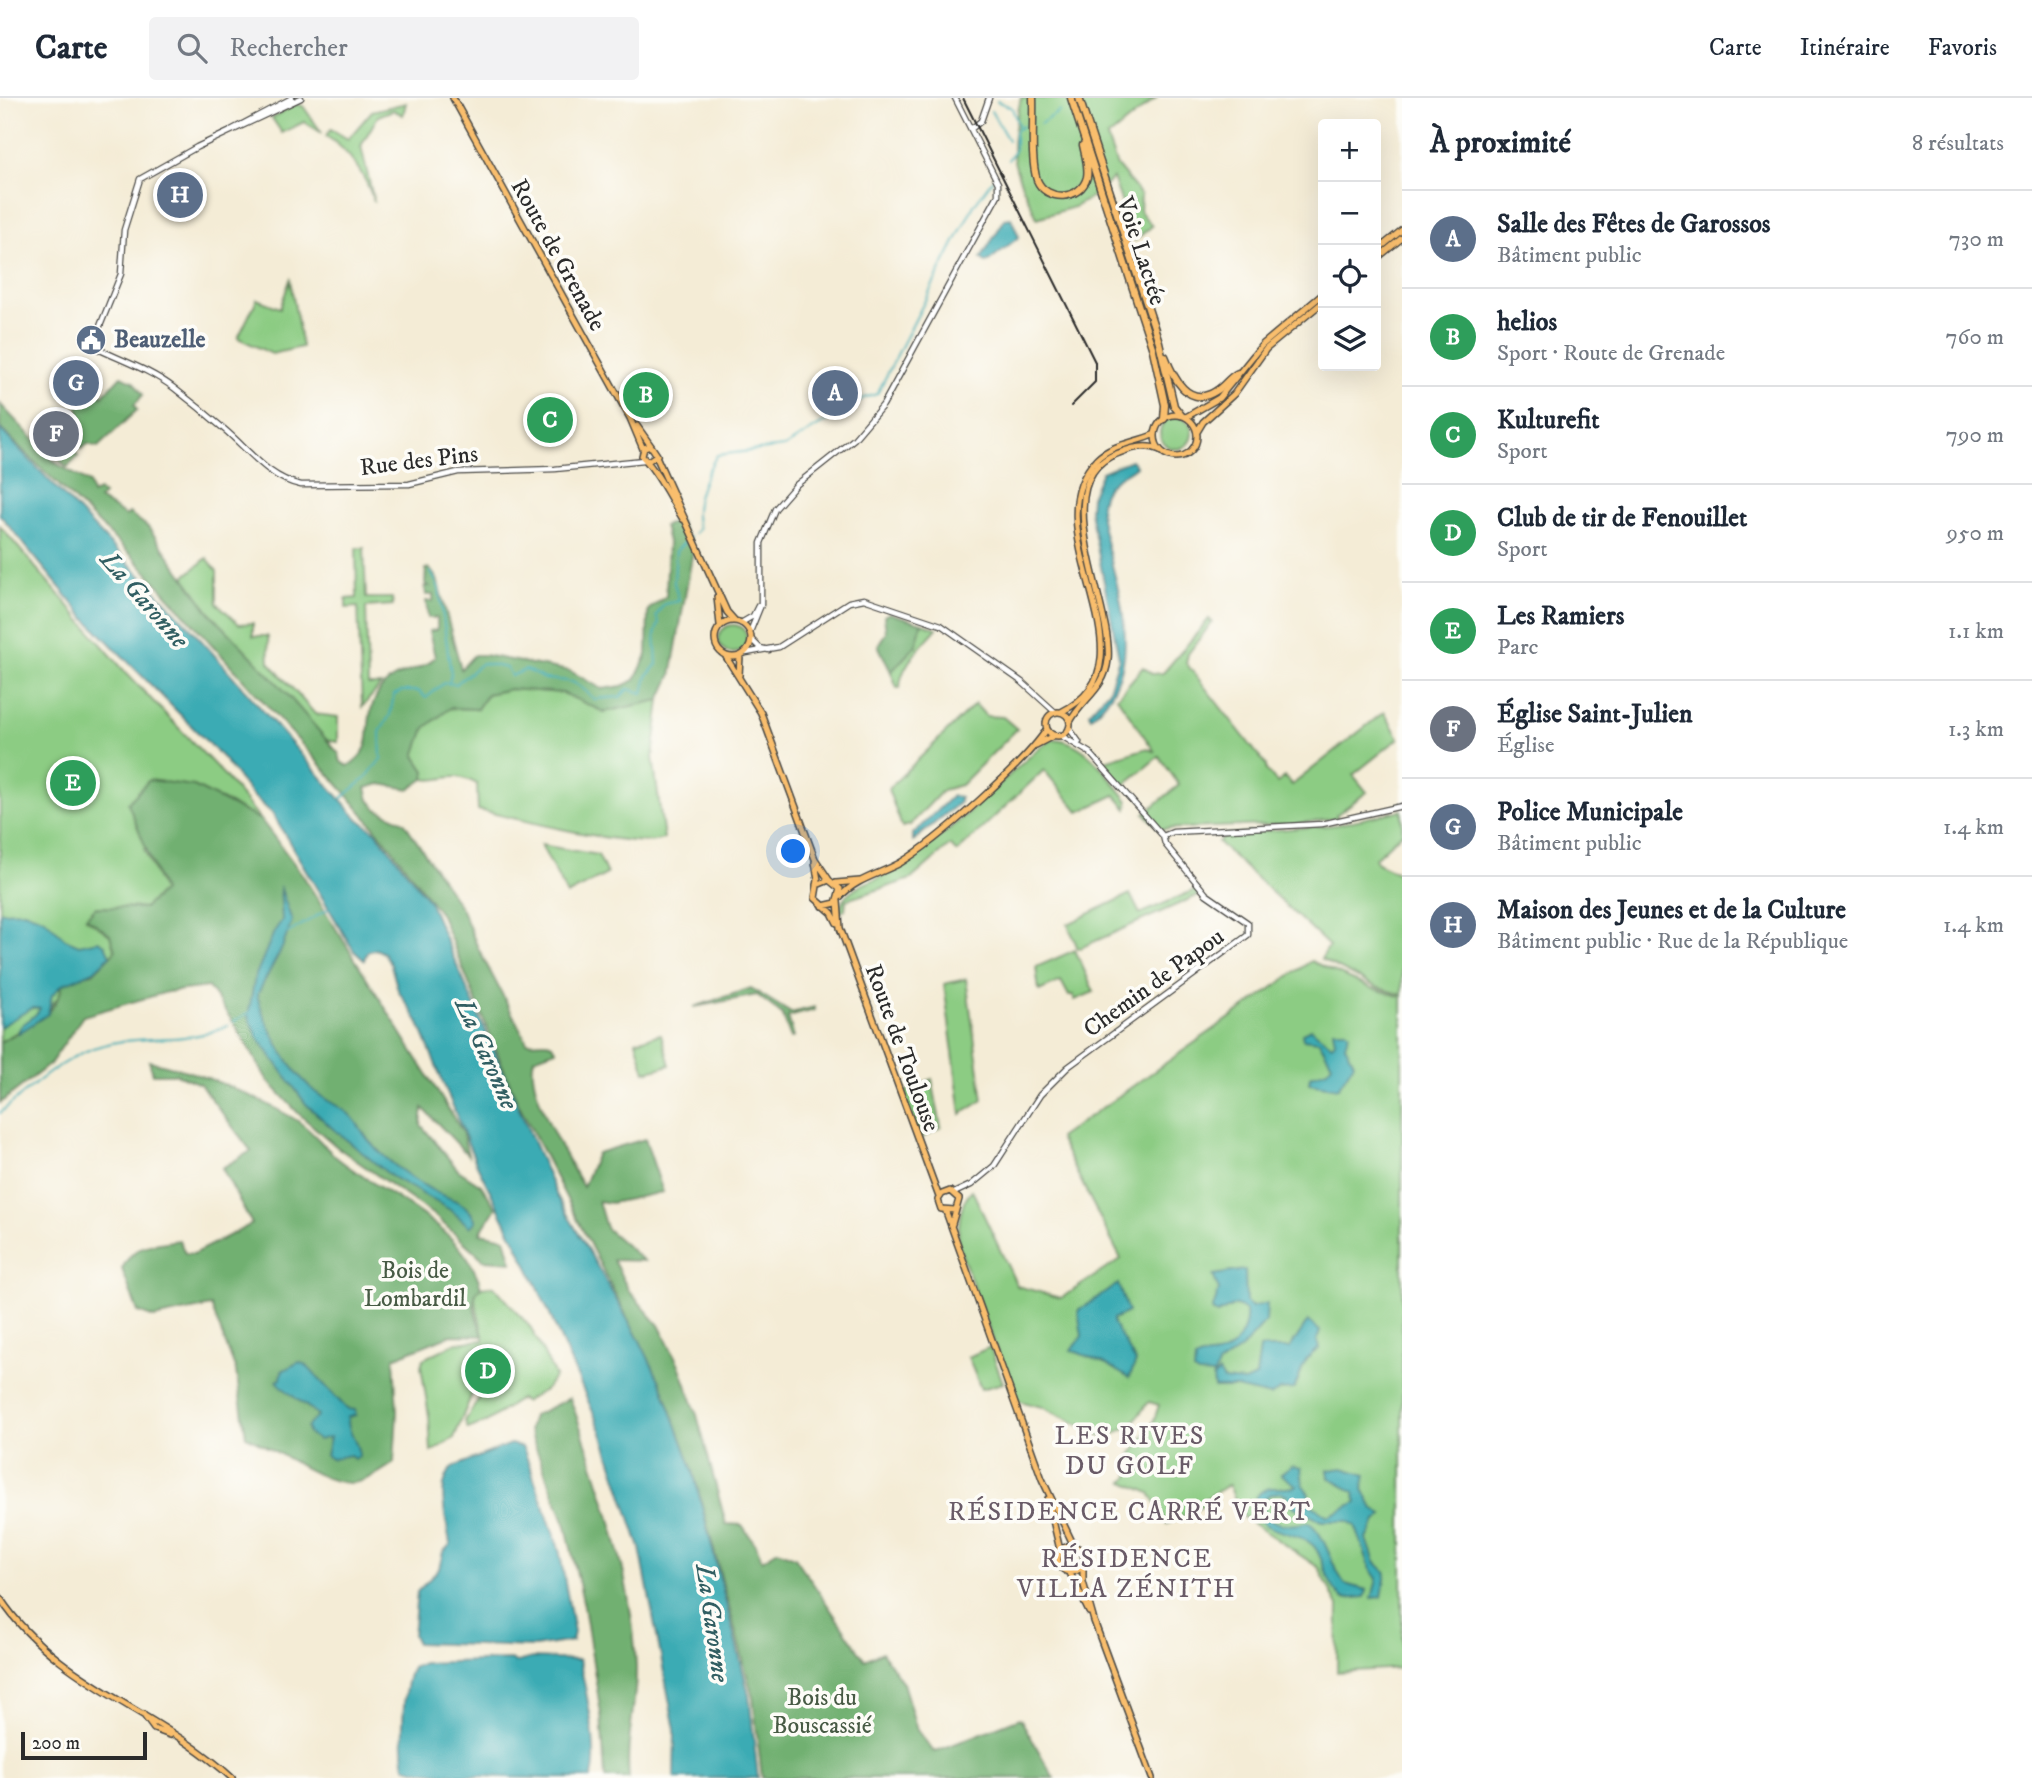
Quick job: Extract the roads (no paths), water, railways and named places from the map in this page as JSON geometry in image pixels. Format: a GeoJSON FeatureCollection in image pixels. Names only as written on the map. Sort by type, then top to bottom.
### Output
{"type":"FeatureCollection","features":[{"type":"Feature","properties":{"kind":"highway"},"geometry":{"type":"LineString","coordinates":[[1032,98],[1036,177],[1047,192],[1064,196],[1083,186],[1087,177],[1082,141],[1084,137]]}},
{"type":"Feature","properties":{"kind":"highway","name":"Voie Lactée"},"geometry":{"type":"LineString","coordinates":[[1071,98],[1132,285],[1161,387],[1164,419]]}},
{"type":"Feature","properties":{"kind":"highway","name":"Voie Lactée"},"geometry":{"type":"LineString","coordinates":[[1079,98],[1139,279],[1174,406],[1184,416]]}},
{"type":"Feature","properties":{"kind":"highway"},"geometry":{"type":"LineString","coordinates":[[1149,312],[1174,378],[1187,392],[1203,396],[1213,393],[1238,373]]}},
{"type":"Feature","properties":{"kind":"main road","name":"Route de Grenade"},"geometry":{"type":"LineString","coordinates":[[454,99],[630,418],[656,451],[656,456]]}},
{"type":"Feature","properties":{"kind":"main road"},"geometry":{"type":"LineString","coordinates":[[1381,247],[1402,230]]}},
{"type":"Feature","properties":{"kind":"main road"},"geometry":{"type":"LineString","coordinates":[[1381,255],[1402,238]]}},
{"type":"Feature","properties":{"kind":"main road"},"geometry":{"type":"LineString","coordinates":[[815,859],[815,898],[823,905],[831,906],[863,880],[900,863],[924,846],[1034,747],[1047,729],[1049,716],[1091,688],[1102,659],[1101,636],[1077,534],[1077,492],[1084,475],[1104,453],[1155,434],[1164,419],[1184,416],[1219,398],[1262,345],[1318,298]]}},
{"type":"Feature","properties":{"kind":"main road"},"geometry":{"type":"LineString","coordinates":[[1034,747],[1058,735],[1069,725],[1102,682],[1108,659],[1107,637],[1084,532],[1084,492],[1095,470],[1115,454],[1149,447],[1174,457],[1187,454],[1196,445],[1197,432],[1203,422],[1234,394],[1266,349],[1318,306]]}},
{"type":"Feature","properties":{"kind":"main road"},"geometry":{"type":"LineString","coordinates":[[1184,416],[1197,432]]}},
{"type":"Feature","properties":{"kind":"main road","name":"Route de Grenade"},"geometry":{"type":"LineString","coordinates":[[630,418],[646,460]]}},
{"type":"Feature","properties":{"kind":"main road"},"geometry":{"type":"LineString","coordinates":[[1155,434],[1160,450]]}},
{"type":"Feature","properties":{"kind":"main road"},"geometry":{"type":"LineString","coordinates":[[642,450],[651,446]]}},
{"type":"Feature","properties":{"kind":"main road"},"geometry":{"type":"LineString","coordinates":[[646,460],[656,456],[727,612],[750,632],[751,639],[737,668],[740,679]]}},
{"type":"Feature","properties":{"kind":"main road"},"geometry":{"type":"LineString","coordinates":[[646,460],[654,466],[691,530]]}},
{"type":"Feature","properties":{"kind":"main road"},"geometry":{"type":"LineString","coordinates":[[714,584],[722,614],[715,644],[761,713],[815,859],[829,880],[836,883],[863,880]]}},
{"type":"Feature","properties":{"kind":"main road"},"geometry":{"type":"LineString","coordinates":[[720,625],[738,622]]}},
{"type":"Feature","properties":{"kind":"main road"},"geometry":{"type":"LineString","coordinates":[[726,657],[743,655]]}},
{"type":"Feature","properties":{"kind":"main road"},"geometry":{"type":"LineString","coordinates":[[1058,712],[1069,725]]}},
{"type":"Feature","properties":{"kind":"main road"},"geometry":{"type":"LineString","coordinates":[[1047,729],[1058,735]]}},
{"type":"Feature","properties":{"kind":"main road"},"geometry":{"type":"LineString","coordinates":[[817,885],[829,880]]}},
{"type":"Feature","properties":{"kind":"main road"},"geometry":{"type":"LineString","coordinates":[[836,883],[839,899]]}},
{"type":"Feature","properties":{"kind":"main road","name":"Route de Toulouse"},"geometry":{"type":"LineString","coordinates":[[839,899],[840,928]]}},
{"type":"Feature","properties":{"kind":"main road","name":"Route de Toulouse"},"geometry":{"type":"LineString","coordinates":[[823,905],[840,928],[939,1197]]}},
{"type":"Feature","properties":{"kind":"main road","name":"Route de Toulouse"},"geometry":{"type":"LineString","coordinates":[[933,1179],[945,1192]]}},
{"type":"Feature","properties":{"kind":"main road"},"geometry":{"type":"LineString","coordinates":[[951,1227],[958,1199],[954,1193],[945,1192],[939,1197],[938,1205],[946,1212],[951,1227],[1042,1479],[1059,1536],[1059,1564],[1069,1572],[1094,1621]]}},
{"type":"Feature","properties":{"kind":"main road"},"geometry":{"type":"LineString","coordinates":[[946,1212],[955,1210]]}},
{"type":"Feature","properties":{"kind":"main road"},"geometry":{"type":"LineString","coordinates":[[1042,1479],[1066,1535],[1083,1553],[1083,1582],[1094,1621],[1152,1778]]}},
{"type":"Feature","properties":{"kind":"main road"},"geometry":{"type":"LineString","coordinates":[[1060,1552],[1074,1546]]}},
{"type":"Feature","properties":{"kind":"main road"},"geometry":{"type":"LineString","coordinates":[[1069,1572],[1083,1565]]}},
{"type":"Feature","properties":{"kind":"main road"},"geometry":{"type":"LineString","coordinates":[[0,1598],[53,1657],[139,1710],[232,1778]]}},
{"type":"Feature","properties":{"kind":"street"},"geometry":{"type":"LineString","coordinates":[[228,132],[292,98]]}},
{"type":"Feature","properties":{"kind":"street"},"geometry":{"type":"LineString","coordinates":[[228,132],[302,98]]}},
{"type":"Feature","properties":{"kind":"street"},"geometry":{"type":"LineString","coordinates":[[750,632],[761,596],[761,543],[775,509],[796,485],[854,439],[883,405],[998,195],[998,183],[955,98]]}},
{"type":"Feature","properties":{"kind":"street"},"geometry":{"type":"LineString","coordinates":[[971,129],[981,121],[989,98]]}},
{"type":"Feature","properties":{"kind":"street","name":"Rue des Pins"},"geometry":{"type":"LineString","coordinates":[[228,132],[140,179],[124,230],[118,283],[92,346],[139,366],[174,388],[223,427],[261,465],[293,484],[345,487],[396,485],[458,472],[555,469],[627,459],[646,460]]}},
{"type":"Feature","properties":{"kind":"street","name":"Rue des Pins"},"geometry":{"type":"LineString","coordinates":[[627,459],[642,450]]}},
{"type":"Feature","properties":{"kind":"street"},"geometry":{"type":"LineString","coordinates":[[738,622],[753,615],[761,596]]}},
{"type":"Feature","properties":{"kind":"street"},"geometry":{"type":"LineString","coordinates":[[743,655],[779,648],[849,602],[864,599],[941,625],[1011,674],[1047,706],[1058,712]]}},
{"type":"Feature","properties":{"kind":"street"},"geometry":{"type":"LineString","coordinates":[[751,639],[760,648],[770,650]]}},
{"type":"Feature","properties":{"kind":"street"},"geometry":{"type":"LineString","coordinates":[[1047,706],[1049,716]]}},
{"type":"Feature","properties":{"kind":"street"},"geometry":{"type":"LineString","coordinates":[[1069,725],[1081,746],[1163,836],[1173,832],[1322,824],[1402,806]]}},
{"type":"Feature","properties":{"kind":"street"},"geometry":{"type":"LineString","coordinates":[[1058,735],[1081,746]]}},
{"type":"Feature","properties":{"kind":"street","name":"Chemin de Papou"},"geometry":{"type":"LineString","coordinates":[[958,1199],[1002,1157],[1035,1102],[1053,1080],[1248,935],[1248,923],[1206,894],[1165,844],[1163,836]]}},
{"type":"Feature","properties":{"kind":"street","name":"Chemin de Papou"},"geometry":{"type":"LineString","coordinates":[[954,1193],[971,1185]]}},
{"type":"Feature","properties":{"kind":"water"},"geometry":{"type":"Polygon","coordinates":[[[1011,218],[1019,237],[986,263],[981,258],[1005,219],[1011,218]]]}},
{"type":"Feature","properties":{"kind":"water","name":"La Garonne"},"geometry":{"type":"Polygon","coordinates":[[[0,429],[188,625],[357,818],[376,832],[429,901],[557,1196],[640,1341],[662,1386],[693,1471],[749,1695],[758,1778],[674,1778],[675,1730],[640,1548],[601,1430],[535,1281],[476,1163],[418,1021],[398,990],[391,965],[384,953],[376,949],[367,952],[364,960],[354,951],[272,813],[252,795],[223,758],[85,618],[0,515],[0,429]]]}},
{"type":"Feature","properties":{"kind":"water"},"geometry":{"type":"Polygon","coordinates":[[[1131,460],[1136,466],[1107,488],[1101,511],[1122,610],[1124,656],[1119,678],[1108,699],[1091,717],[1089,713],[1109,690],[1119,658],[1090,511],[1091,497],[1102,472],[1131,460]]]}},
{"type":"Feature","properties":{"kind":"water"},"geometry":{"type":"Polygon","coordinates":[[[952,796],[960,797],[960,802],[913,841],[913,834],[952,796]]]}},
{"type":"Feature","properties":{"kind":"water"},"geometry":{"type":"Polygon","coordinates":[[[280,886],[292,921],[282,948],[257,995],[279,1046],[304,1081],[317,1094],[349,1114],[368,1140],[391,1162],[422,1185],[467,1208],[476,1221],[470,1227],[452,1211],[391,1176],[332,1128],[306,1104],[258,1038],[248,1016],[255,977],[282,920],[280,886]]]}},
{"type":"Feature","properties":{"kind":"water"},"geometry":{"type":"Polygon","coordinates":[[[24,911],[45,919],[65,939],[79,945],[98,941],[105,945],[110,956],[94,971],[62,985],[52,995],[48,1014],[19,1033],[21,1026],[40,1008],[32,1008],[0,1027],[0,912],[24,911]]]}},
{"type":"Feature","properties":{"kind":"water"},"geometry":{"type":"Polygon","coordinates":[[[1311,1029],[1332,1045],[1335,1042],[1333,1030],[1346,1030],[1349,1033],[1345,1045],[1354,1063],[1338,1088],[1309,1083],[1310,1076],[1327,1070],[1332,1064],[1319,1041],[1303,1039],[1302,1033],[1311,1029]]]}},
{"type":"Feature","properties":{"kind":"water"},"geometry":{"type":"Polygon","coordinates":[[[1245,1270],[1246,1302],[1252,1307],[1267,1303],[1266,1321],[1243,1347],[1218,1365],[1214,1375],[1198,1374],[1194,1371],[1195,1360],[1230,1349],[1245,1325],[1246,1311],[1235,1305],[1217,1314],[1212,1311],[1219,1290],[1213,1275],[1245,1270]]]}},
{"type":"Feature","properties":{"kind":"water"},"geometry":{"type":"Polygon","coordinates":[[[1118,1284],[1128,1312],[1113,1319],[1113,1323],[1136,1362],[1129,1378],[1104,1363],[1071,1350],[1082,1336],[1078,1311],[1118,1284]]]}},
{"type":"Feature","properties":{"kind":"water"},"geometry":{"type":"Polygon","coordinates":[[[1308,1321],[1320,1331],[1317,1340],[1319,1349],[1308,1358],[1293,1389],[1280,1390],[1270,1396],[1236,1388],[1214,1388],[1213,1378],[1219,1372],[1224,1380],[1244,1382],[1256,1377],[1260,1348],[1290,1348],[1308,1321]]]}},
{"type":"Feature","properties":{"kind":"water"},"geometry":{"type":"Polygon","coordinates":[[[299,1362],[306,1365],[347,1409],[355,1410],[356,1415],[348,1417],[348,1423],[359,1456],[354,1459],[350,1455],[331,1459],[326,1455],[330,1437],[318,1440],[308,1433],[307,1427],[318,1415],[277,1381],[281,1379],[282,1371],[299,1362]]]}},
{"type":"Feature","properties":{"kind":"water"},"geometry":{"type":"Polygon","coordinates":[[[510,1444],[522,1447],[525,1453],[559,1549],[574,1632],[572,1641],[535,1647],[417,1643],[413,1635],[417,1592],[439,1569],[443,1552],[450,1545],[443,1494],[447,1475],[453,1467],[510,1444]]]}},
{"type":"Feature","properties":{"kind":"water"},"geometry":{"type":"Polygon","coordinates":[[[1292,1466],[1301,1468],[1303,1485],[1309,1494],[1307,1502],[1328,1516],[1357,1502],[1354,1492],[1329,1478],[1328,1470],[1343,1468],[1366,1475],[1363,1489],[1372,1507],[1383,1515],[1376,1521],[1367,1539],[1375,1562],[1386,1573],[1382,1597],[1372,1598],[1377,1579],[1371,1570],[1355,1525],[1347,1521],[1321,1521],[1294,1507],[1287,1495],[1280,1492],[1269,1495],[1263,1501],[1264,1510],[1272,1520],[1285,1524],[1308,1522],[1314,1527],[1345,1584],[1367,1590],[1365,1597],[1345,1599],[1335,1590],[1310,1542],[1270,1527],[1257,1515],[1255,1500],[1262,1491],[1297,1486],[1281,1474],[1292,1466]]]}},
{"type":"Feature","properties":{"kind":"water"},"geometry":{"type":"Polygon","coordinates":[[[532,1658],[579,1660],[593,1738],[594,1768],[591,1778],[464,1775],[417,1770],[405,1766],[405,1699],[409,1674],[413,1667],[423,1663],[517,1662],[532,1658]]]}},
{"type":"Feature","properties":{"kind":"waterway"},"geometry":{"type":"LineString","coordinates":[[997,101],[1012,108],[1019,127]]}},
{"type":"Feature","properties":{"kind":"waterway"},"geometry":{"type":"LineString","coordinates":[[991,111],[1008,140]]}},
{"type":"Feature","properties":{"kind":"waterway"},"geometry":{"type":"LineString","coordinates":[[1040,124],[1060,111]]}},
{"type":"Feature","properties":{"kind":"waterway"},"geometry":{"type":"LineString","coordinates":[[1008,160],[1015,149],[1015,131],[1023,126]]}},
{"type":"Feature","properties":{"kind":"waterway"},"geometry":{"type":"LineString","coordinates":[[695,533],[699,529],[696,520],[697,501],[717,455],[784,447],[864,398],[877,394],[974,205],[993,179]]}},
{"type":"Feature","properties":{"kind":"waterway"},"geometry":{"type":"LineString","coordinates":[[342,798],[365,779],[381,759],[380,732],[390,715],[394,695],[402,691],[418,691],[426,698],[444,683],[456,684],[482,663],[507,668],[511,676],[525,670],[545,679],[572,682],[594,699],[620,697],[628,689],[643,693],[647,676],[657,664],[655,634],[659,623],[656,616],[664,604],[679,601],[674,583],[676,551],[690,537]]}},
{"type":"Feature","properties":{"kind":"waterway"},"geometry":{"type":"LineString","coordinates":[[431,572],[439,588],[451,674],[449,682]]}},
{"type":"Feature","properties":{"kind":"waterway"},"geometry":{"type":"LineString","coordinates":[[288,933],[328,909]]}},
{"type":"Feature","properties":{"kind":"waterway"},"geometry":{"type":"LineString","coordinates":[[233,1022],[250,1012]]}},
{"type":"Feature","properties":{"kind":"waterway"},"geometry":{"type":"LineString","coordinates":[[0,1113],[52,1071],[96,1047],[126,1041],[200,1035],[228,1025]]}},
{"type":"Feature","properties":{"kind":"tram line"},"geometry":{"type":"LineString","coordinates":[[963,98],[1095,362],[1095,382],[1071,406]]}},
{"type":"Feature","properties":{"kind":"place","name":"Maison des Jeunes et de la Culture"},"geometry":{"type":"Point","coordinates":[180,195]}},
{"type":"Feature","properties":{"kind":"place","name":"Beauzelle"},"geometry":{"type":"Point","coordinates":[91,340]}},
{"type":"Feature","properties":{"kind":"place","name":"Police Municipale"},"geometry":{"type":"Point","coordinates":[76,383]}},
{"type":"Feature","properties":{"kind":"place","name":"Salle des Fêtes de Garossos"},"geometry":{"type":"Point","coordinates":[835,393]}},
{"type":"Feature","properties":{"kind":"place","name":"helios"},"geometry":{"type":"Point","coordinates":[646,395]}},
{"type":"Feature","properties":{"kind":"place","name":"Kulturefit"},"geometry":{"type":"Point","coordinates":[550,420]}},
{"type":"Feature","properties":{"kind":"place","name":"Église Saint-Julien"},"geometry":{"type":"Point","coordinates":[56,434]}},
{"type":"Feature","properties":{"kind":"place","name":"Les Ramiers"},"geometry":{"type":"Point","coordinates":[73,783]}},
{"type":"Feature","properties":{"kind":"place","name":"Club de tir de Fenouillet"},"geometry":{"type":"Point","coordinates":[488,1371]}},
{"type":"Feature","properties":{"kind":"district","name":"LES RIVES DU GOLF"},"geometry":{"type":"Point","coordinates":[1130,1451]}},
{"type":"Feature","properties":{"kind":"district","name":"RÉSIDENCE CARRÉ VERT"},"geometry":{"type":"Point","coordinates":[1130,1512]}},
{"type":"Feature","properties":{"kind":"district","name":"RÉSIDENCE VILLA ZÉNITH"},"geometry":{"type":"Point","coordinates":[1127,1574]}},
{"type":"Feature","properties":{"kind":"park label","name":"Bois de Lombardil"},"geometry":{"type":"Point","coordinates":[415,1285]}},
{"type":"Feature","properties":{"kind":"park label","name":"Bois du Bouscassié"},"geometry":{"type":"Point","coordinates":[822,1712]}}]}
